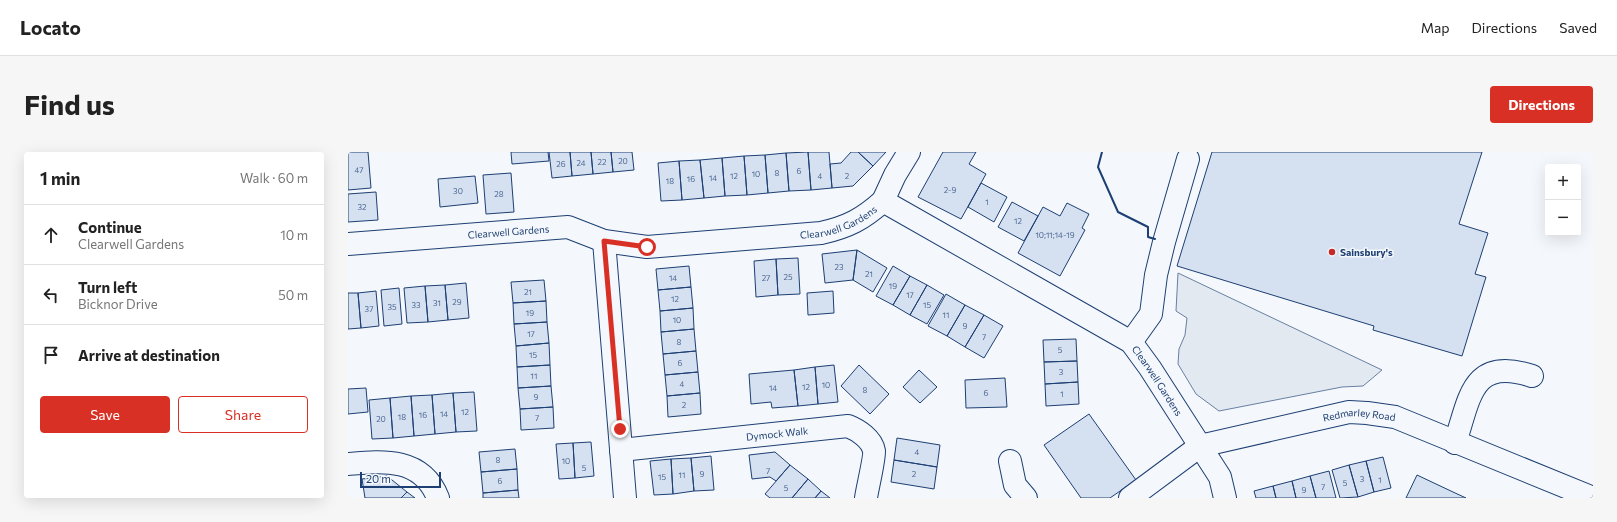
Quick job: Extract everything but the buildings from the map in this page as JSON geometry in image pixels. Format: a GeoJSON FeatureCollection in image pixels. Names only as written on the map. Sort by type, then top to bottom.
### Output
{"type":"FeatureCollection","features":[{"type":"Feature","properties":{"kind":"street"},"geometry":{"type":"LineString","coordinates":[[883,201],[895,174],[909,152]]}},
{"type":"Feature","properties":{"kind":"street"},"geometry":{"type":"LineString","coordinates":[[1131,342],[1151,314],[1156,275],[1188,159]]}},
{"type":"Feature","properties":{"kind":"street","name":"Clearwell Gardens"},"geometry":{"type":"LineString","coordinates":[[348,244],[568,227],[604,241],[647,247],[821,233],[854,223],[870,213],[883,201],[1131,342],[1150,368],[1220,477],[1225,498]]}},
{"type":"Feature","properties":{"kind":"street"},"geometry":{"type":"LineString","coordinates":[[604,241],[625,498]]}},
{"type":"Feature","properties":{"kind":"street"},"geometry":{"type":"LineString","coordinates":[[1455,443],[1475,385],[1483,377],[1492,372],[1504,370],[1519,371],[1532,376]]}},
{"type":"Feature","properties":{"kind":"street","name":"Redmarley Road"},"geometry":{"type":"LineString","coordinates":[[1130,498],[1200,446],[1349,412],[1367,412],[1395,417],[1455,443],[1593,498]]}},
{"type":"Feature","properties":{"kind":"street","name":"Dymock Walk"},"geometry":{"type":"LineString","coordinates":[[621,450],[848,426],[860,432],[868,441],[874,452],[866,498]]}},
{"type":"Feature","properties":{"kind":"street"},"geometry":{"type":"LineString","coordinates":[[1010,461],[1016,485],[1026,498]]}},
{"type":"Feature","properties":{"kind":"street"},"geometry":{"type":"LineString","coordinates":[[348,464],[387,462],[398,463],[409,467],[421,474],[430,484],[438,498]]}},
{"type":"Feature","properties":{"kind":"shaded area"},"geometry":{"type":"Polygon","coordinates":[[[1178,273],[1382,370],[1363,386],[1342,387],[1219,411],[1196,394],[1178,364],[1179,349],[1185,335],[1187,318],[1176,311],[1178,273]]]}},
{"type":"Feature","properties":{"kind":"wall"},"geometry":{"type":"LineString","coordinates":[[1102,152],[1098,167],[1118,212],[1148,227],[1148,237],[1155,239]]}},
{"type":"Feature","properties":{"kind":"place","name":"Sainsbury's"},"geometry":{"type":"Point","coordinates":[1332,252]}},
{"type":"Feature","properties":{"kind":"route"},"geometry":{"type":"LineString","coordinates":[[620,429],[604,241],[647,247]]}}]}
